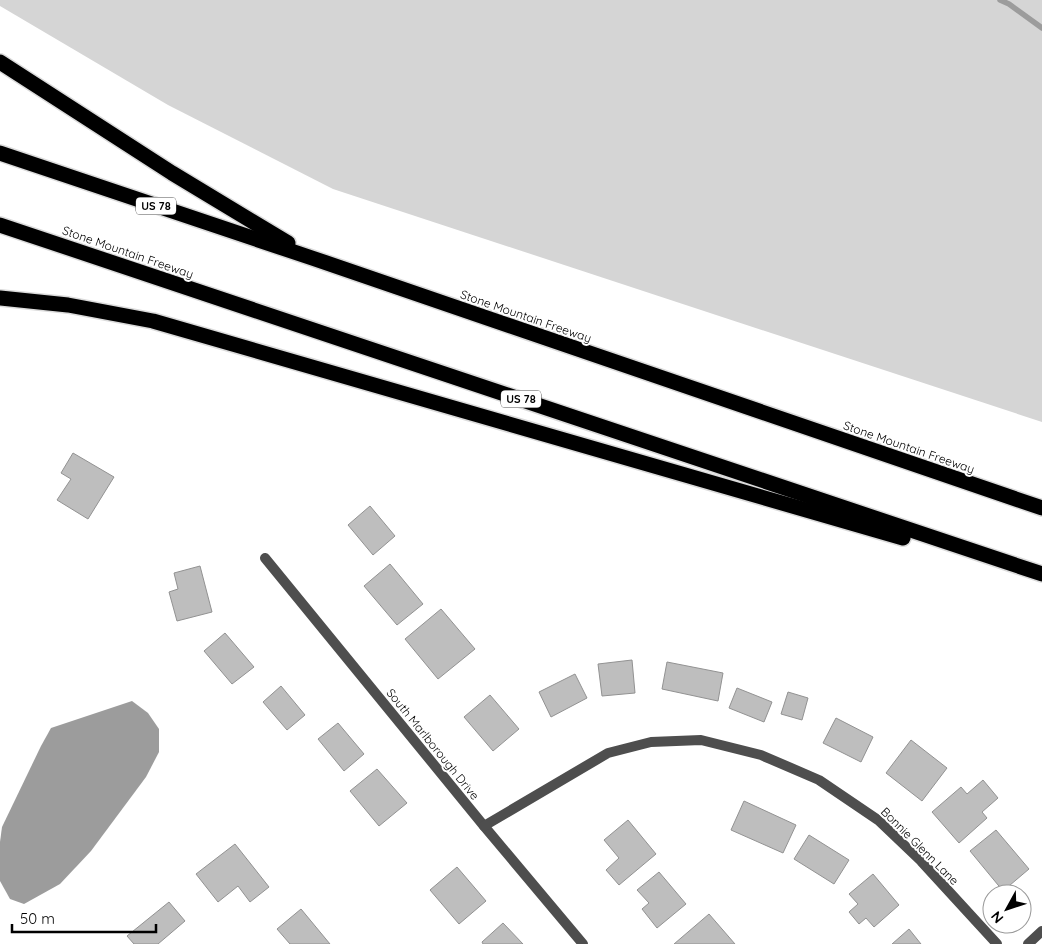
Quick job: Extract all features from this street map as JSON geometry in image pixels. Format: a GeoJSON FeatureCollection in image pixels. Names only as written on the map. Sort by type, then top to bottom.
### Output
{"type":"FeatureCollection","features":[{"type":"Feature","properties":{"kind":"highway"},"geometry":{"type":"LineString","coordinates":[[0,62],[172,173],[312,258]]}},
{"type":"Feature","properties":{"kind":"highway","name":"Stone Mountain Freeway"},"geometry":{"type":"LineString","coordinates":[[0,153],[1042,508]]}},
{"type":"Feature","properties":{"kind":"highway","name":"Stone Mountain Freeway"},"geometry":{"type":"LineString","coordinates":[[0,224],[1042,576]]}},
{"type":"Feature","properties":{"kind":"highway"},"geometry":{"type":"LineString","coordinates":[[0,298],[68,305],[152,321],[1042,576]]}},
{"type":"Feature","properties":{"kind":"street","name":"South Marlborough Drive"},"geometry":{"type":"LineString","coordinates":[[265,558],[583,944]]}},
{"type":"Feature","properties":{"kind":"street","name":"Bonnie Glenn Lane"},"geometry":{"type":"LineString","coordinates":[[484,826],[608,753],[652,742],[701,740],[761,755],[819,780],[878,820],[921,861],[997,944]]}},
{"type":"Feature","properties":{"kind":"street"},"geometry":{"type":"LineString","coordinates":[[1028,944],[1042,931]]}},
{"type":"Feature","properties":{"kind":"shaded area"},"geometry":{"type":"Polygon","coordinates":[[[0,0],[1042,0],[1042,422],[333,189],[168,105],[0,6],[0,0]]]}},
{"type":"Feature","properties":{"kind":"shaded area"},"geometry":{"type":"Polygon","coordinates":[[[132,701],[148,713],[159,729],[159,752],[146,777],[91,851],[60,884],[24,904],[10,899],[0,881],[2,827],[51,728],[132,701]]]}},
{"type":"Feature","properties":{"kind":"building"},"geometry":{"type":"Polygon","coordinates":[[[73,453],[114,477],[88,519],[57,500],[71,479],[61,473],[73,453]]]}},
{"type":"Feature","properties":{"kind":"building"},"geometry":{"type":"Polygon","coordinates":[[[370,506],[395,536],[373,555],[348,525],[370,506]]]}},
{"type":"Feature","properties":{"kind":"building"},"geometry":{"type":"Polygon","coordinates":[[[390,564],[423,604],[397,625],[364,586],[390,564]]]}},
{"type":"Feature","properties":{"kind":"building"},"geometry":{"type":"Polygon","coordinates":[[[200,566],[212,612],[177,621],[169,592],[178,589],[174,573],[200,566]]]}},
{"type":"Feature","properties":{"kind":"building"},"geometry":{"type":"Polygon","coordinates":[[[441,609],[475,649],[438,679],[405,639],[441,609]]]}},
{"type":"Feature","properties":{"kind":"building"},"geometry":{"type":"Polygon","coordinates":[[[225,633],[254,667],[232,684],[204,651],[225,633]]]}},
{"type":"Feature","properties":{"kind":"building"},"geometry":{"type":"Polygon","coordinates":[[[632,660],[635,693],[602,696],[598,664],[632,660]]]}},
{"type":"Feature","properties":{"kind":"building"},"geometry":{"type":"Polygon","coordinates":[[[667,662],[723,673],[718,701],[662,689],[667,662]]]}},
{"type":"Feature","properties":{"kind":"building"},"geometry":{"type":"Polygon","coordinates":[[[575,674],[587,698],[551,717],[539,692],[575,674]]]}},
{"type":"Feature","properties":{"kind":"building"},"geometry":{"type":"Polygon","coordinates":[[[281,686],[305,715],[287,730],[263,702],[281,686]]]}},
{"type":"Feature","properties":{"kind":"building"},"geometry":{"type":"Polygon","coordinates":[[[737,688],[772,702],[764,722],[729,708],[737,688]]]}},
{"type":"Feature","properties":{"kind":"building"},"geometry":{"type":"Polygon","coordinates":[[[788,692],[808,698],[802,720],[781,714],[788,692]]]}},
{"type":"Feature","properties":{"kind":"building"},"geometry":{"type":"Polygon","coordinates":[[[490,695],[519,729],[493,751],[464,717],[490,695]]]}},
{"type":"Feature","properties":{"kind":"building"},"geometry":{"type":"Polygon","coordinates":[[[836,718],[873,737],[861,762],[823,743],[836,718]]]}},
{"type":"Feature","properties":{"kind":"building"},"geometry":{"type":"Polygon","coordinates":[[[338,723],[364,754],[344,771],[318,739],[338,723]]]}},
{"type":"Feature","properties":{"kind":"building"},"geometry":{"type":"Polygon","coordinates":[[[911,740],[947,768],[922,801],[886,773],[911,740]]]}},
{"type":"Feature","properties":{"kind":"building"},"geometry":{"type":"Polygon","coordinates":[[[377,769],[407,803],[379,826],[350,791],[377,769]]]}},
{"type":"Feature","properties":{"kind":"building"},"geometry":{"type":"Polygon","coordinates":[[[983,780],[998,798],[982,812],[987,818],[959,843],[932,812],[961,787],[967,794],[983,780]]]}},
{"type":"Feature","properties":{"kind":"building"},"geometry":{"type":"Polygon","coordinates":[[[744,801],[796,825],[783,853],[731,830],[744,801]]]}},
{"type":"Feature","properties":{"kind":"building"},"geometry":{"type":"Polygon","coordinates":[[[628,820],[656,854],[619,885],[606,870],[619,858],[604,840],[628,820]]]}},
{"type":"Feature","properties":{"kind":"building"},"geometry":{"type":"Polygon","coordinates":[[[996,830],[1029,869],[1011,884],[997,884],[970,851],[996,830]]]}},
{"type":"Feature","properties":{"kind":"building"},"geometry":{"type":"Polygon","coordinates":[[[809,835],[849,860],[834,884],[794,859],[809,835]]]}},
{"type":"Feature","properties":{"kind":"building"},"geometry":{"type":"Polygon","coordinates":[[[235,844],[269,887],[250,902],[238,886],[218,902],[196,874],[235,844]]]}},
{"type":"Feature","properties":{"kind":"building"},"geometry":{"type":"Polygon","coordinates":[[[457,867],[486,901],[459,924],[430,890],[457,867]]]}},
{"type":"Feature","properties":{"kind":"building"},"geometry":{"type":"Polygon","coordinates":[[[659,872],[686,904],[657,928],[642,909],[649,903],[637,890],[659,872]]]}},
{"type":"Feature","properties":{"kind":"building"},"geometry":{"type":"Polygon","coordinates":[[[873,874],[899,905],[874,927],[866,918],[859,924],[849,912],[858,904],[849,894],[873,874]]]}},
{"type":"Feature","properties":{"kind":"building"},"geometry":{"type":"Polygon","coordinates":[[[169,902],[185,921],[158,944],[134,944],[127,936],[169,902]]]}},
{"type":"Feature","properties":{"kind":"building"},"geometry":{"type":"Polygon","coordinates":[[[301,909],[330,944],[290,944],[277,929],[301,909]]]}},
{"type":"Feature","properties":{"kind":"building"},"geometry":{"type":"Polygon","coordinates":[[[709,914],[735,944],[674,944],[709,914]]]}},
{"type":"Feature","properties":{"kind":"building"},"geometry":{"type":"Polygon","coordinates":[[[503,923],[523,944],[483,944],[482,942],[503,923]]]}},
{"type":"Feature","properties":{"kind":"building"},"geometry":{"type":"Polygon","coordinates":[[[909,929],[921,944],[892,944],[909,929]]]}},
{"type":"Feature","properties":{"kind":"waterway"},"geometry":{"type":"LineString","coordinates":[[1000,0],[1009,4],[1042,28]]}}]}
